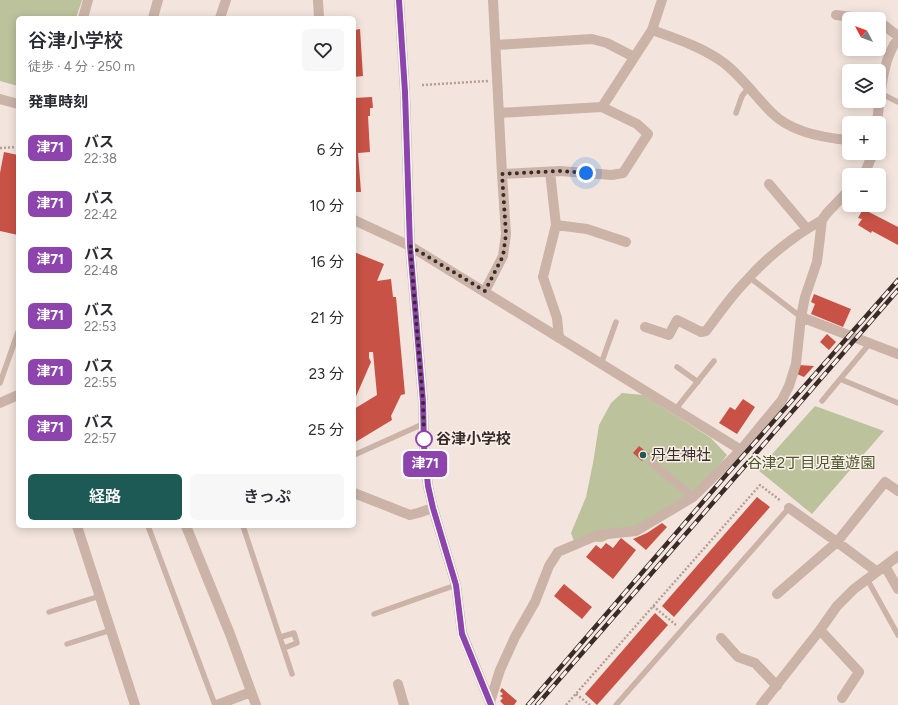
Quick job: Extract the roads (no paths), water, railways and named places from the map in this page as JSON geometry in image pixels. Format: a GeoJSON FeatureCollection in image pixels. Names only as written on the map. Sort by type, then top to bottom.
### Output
{"type":"FeatureCollection","features":[{"type":"Feature","properties":{"kind":"street"},"geometry":{"type":"LineString","coordinates":[[84,16],[88,0]]}},
{"type":"Feature","properties":{"kind":"street"},"geometry":{"type":"LineString","coordinates":[[154,16],[158,0]]}},
{"type":"Feature","properties":{"kind":"street"},"geometry":{"type":"LineString","coordinates":[[221,16],[226,0]]}},
{"type":"Feature","properties":{"kind":"street"},"geometry":{"type":"LineString","coordinates":[[318,0],[319,16]]}},
{"type":"Feature","properties":{"kind":"street"},"geometry":{"type":"LineString","coordinates":[[399,0],[405,92],[410,246],[423,402],[426,468],[433,508],[456,585],[462,634],[490,704]]}},
{"type":"Feature","properties":{"kind":"street"},"geometry":{"type":"LineString","coordinates":[[485,291],[503,256],[506,234],[493,0]]}},
{"type":"Feature","properties":{"kind":"street"},"geometry":{"type":"LineString","coordinates":[[602,107],[652,30],[662,0]]}},
{"type":"Feature","properties":{"kind":"street"},"geometry":{"type":"LineString","coordinates":[[836,15],[842,16]]}},
{"type":"Feature","properties":{"kind":"street"},"geometry":{"type":"LineString","coordinates":[[886,28],[898,36]]}},
{"type":"Feature","properties":{"kind":"street"},"geometry":{"type":"LineString","coordinates":[[652,30],[700,48],[725,63],[773,114],[797,130],[842,139]]}},
{"type":"Feature","properties":{"kind":"street"},"geometry":{"type":"LineString","coordinates":[[496,45],[592,39],[607,43],[634,57]]}},
{"type":"Feature","properties":{"kind":"street"},"geometry":{"type":"LineString","coordinates":[[886,68],[889,55],[898,40]]}},
{"type":"Feature","properties":{"kind":"street"},"geometry":{"type":"LineString","coordinates":[[0,99],[16,103]]}},
{"type":"Feature","properties":{"kind":"street"},"geometry":{"type":"LineString","coordinates":[[499,113],[602,107],[637,124],[648,134],[623,173],[612,174],[560,171],[502,174]]}},
{"type":"Feature","properties":{"kind":"street"},"geometry":{"type":"LineString","coordinates":[[550,172],[556,226],[543,277],[557,318],[559,338]]}},
{"type":"Feature","properties":{"kind":"street"},"geometry":{"type":"LineString","coordinates":[[769,184],[806,229]]}},
{"type":"Feature","properties":{"kind":"street"},"geometry":{"type":"LineString","coordinates":[[645,327],[669,335],[677,320],[701,332],[706,331],[749,277],[765,261],[806,229],[822,220],[842,197]]}},
{"type":"Feature","properties":{"kind":"street"},"geometry":{"type":"LineString","coordinates":[[490,704],[500,670],[515,637],[535,602],[549,566],[558,552],[598,535],[636,531],[693,497],[741,450],[782,400],[789,386],[796,364],[801,317],[805,297],[817,262],[822,220]]}},
{"type":"Feature","properties":{"kind":"street"},"geometry":{"type":"LineString","coordinates":[[356,221],[410,246],[741,450]]}},
{"type":"Feature","properties":{"kind":"street"},"geometry":{"type":"LineString","coordinates":[[556,226],[587,229],[626,242]]}},
{"type":"Feature","properties":{"kind":"street"},"geometry":{"type":"LineString","coordinates":[[801,317],[898,354]]}},
{"type":"Feature","properties":{"kind":"street"},"geometry":{"type":"LineString","coordinates":[[0,403],[16,396]]}},
{"type":"Feature","properties":{"kind":"street"},"geometry":{"type":"LineString","coordinates":[[652,463],[693,497]]}},
{"type":"Feature","properties":{"kind":"street"},"geometry":{"type":"LineString","coordinates":[[777,594],[837,542],[885,482],[898,491]]}},
{"type":"Feature","properties":{"kind":"street"},"geometry":{"type":"LineString","coordinates":[[356,494],[410,514],[433,508]]}},
{"type":"Feature","properties":{"kind":"street"},"geometry":{"type":"LineString","coordinates":[[789,508],[876,572]]}},
{"type":"Feature","properties":{"kind":"street"},"geometry":{"type":"LineString","coordinates":[[78,528],[135,705]]}},
{"type":"Feature","properties":{"kind":"street"},"geometry":{"type":"LineString","coordinates":[[187,528],[230,634],[256,705]]}},
{"type":"Feature","properties":{"kind":"street"},"geometry":{"type":"LineString","coordinates":[[761,705],[837,606],[854,588],[898,556]]}},
{"type":"Feature","properties":{"kind":"street"},"geometry":{"type":"LineString","coordinates":[[885,566],[898,588]]}},
{"type":"Feature","properties":{"kind":"street"},"geometry":{"type":"LineString","coordinates":[[820,630],[859,672],[842,698]]}},
{"type":"Feature","properties":{"kind":"street"},"geometry":{"type":"LineString","coordinates":[[721,638],[738,657],[755,663],[776,686]]}},
{"type":"Feature","properties":{"kind":"street"},"geometry":{"type":"LineString","coordinates":[[398,684],[404,705]]}},
{"type":"Feature","properties":{"kind":"street"},"geometry":{"type":"LineString","coordinates":[[216,705],[251,692]]}},
{"type":"Feature","properties":{"kind":"lane"},"geometry":{"type":"LineString","coordinates":[[736,113],[742,96],[749,87]]}},
{"type":"Feature","properties":{"kind":"lane"},"geometry":{"type":"LineString","coordinates":[[886,96],[898,102]]}},
{"type":"Feature","properties":{"kind":"lane"},"geometry":{"type":"LineString","coordinates":[[749,277],[801,317]]}},
{"type":"Feature","properties":{"kind":"lane"},"geometry":{"type":"LineString","coordinates":[[601,364],[616,322]]}},
{"type":"Feature","properties":{"kind":"lane"},"geometry":{"type":"LineString","coordinates":[[0,383],[16,338]]}},
{"type":"Feature","properties":{"kind":"lane"},"geometry":{"type":"LineString","coordinates":[[822,401],[870,343]]}},
{"type":"Feature","properties":{"kind":"lane"},"geometry":{"type":"LineString","coordinates":[[675,410],[714,361]]}},
{"type":"Feature","properties":{"kind":"lane"},"geometry":{"type":"LineString","coordinates":[[677,367],[698,382]]}},
{"type":"Feature","properties":{"kind":"lane"},"geometry":{"type":"LineString","coordinates":[[840,379],[898,403]]}},
{"type":"Feature","properties":{"kind":"lane"},"geometry":{"type":"LineString","coordinates":[[356,454],[423,424]]}},
{"type":"Feature","properties":{"kind":"lane"},"geometry":{"type":"LineString","coordinates":[[616,705],[789,508]]}},
{"type":"Feature","properties":{"kind":"lane"},"geometry":{"type":"LineString","coordinates":[[149,528],[216,705]]}},
{"type":"Feature","properties":{"kind":"lane"},"geometry":{"type":"LineString","coordinates":[[244,528],[292,674]]}},
{"type":"Feature","properties":{"kind":"lane"},"geometry":{"type":"LineString","coordinates":[[867,579],[898,636]]}},
{"type":"Feature","properties":{"kind":"lane"},"geometry":{"type":"LineString","coordinates":[[374,614],[456,585]]}},
{"type":"Feature","properties":{"kind":"lane"},"geometry":{"type":"LineString","coordinates":[[49,612],[100,596]]}},
{"type":"Feature","properties":{"kind":"lane"},"geometry":{"type":"LineString","coordinates":[[67,644],[111,630]]}},
{"type":"Feature","properties":{"kind":"lane"},"geometry":{"type":"LineString","coordinates":[[281,637],[294,633],[297,643],[284,648]]}},
{"type":"Feature","properties":{"kind":"railway"},"geometry":{"type":"LineString","coordinates":[[528,705],[727,474],[898,280]]}},
{"type":"Feature","properties":{"kind":"railway"},"geometry":{"type":"LineString","coordinates":[[537,705],[898,290]]}},
{"type":"Feature","properties":{"kind":"place","name":"谷津小学校"},"geometry":{"type":"Point","coordinates":[424,439]}},
{"type":"Feature","properties":{"kind":"place","name":"丹生神社"},"geometry":{"type":"Point","coordinates":[643,455]}},
{"type":"Feature","properties":{"kind":"park label","name":"谷津2丁目児童遊園"},"geometry":{"type":"Point","coordinates":[811,463]}}]}
